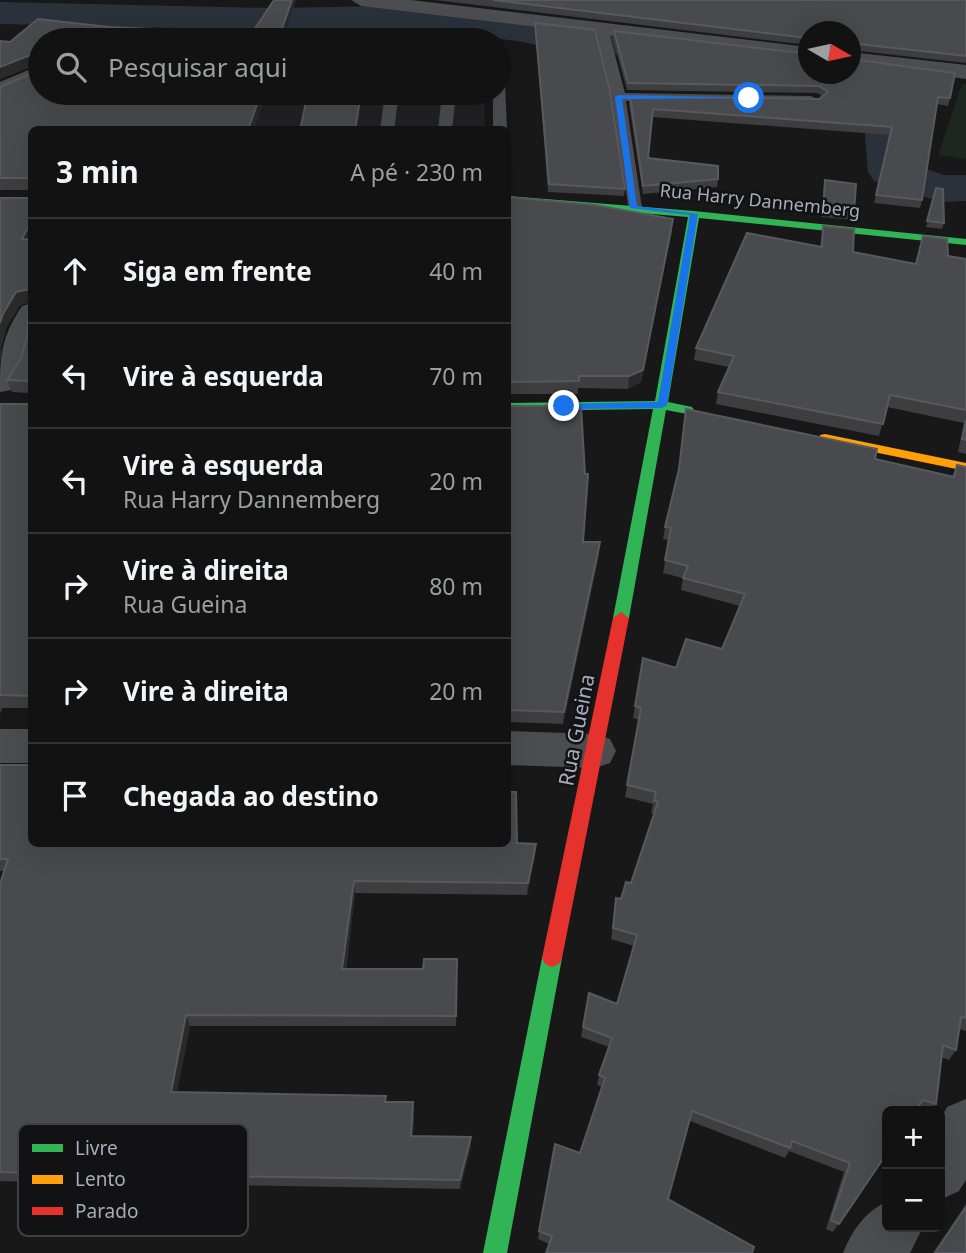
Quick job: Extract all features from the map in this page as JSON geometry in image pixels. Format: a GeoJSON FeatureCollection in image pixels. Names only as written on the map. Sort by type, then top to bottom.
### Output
{"type":"FeatureCollection","features":[{"type":"Feature","properties":{"kind":"street"},"geometry":{"type":"LineString","coordinates":[[361,0],[798,52]]}},
{"type":"Feature","properties":{"kind":"street"},"geometry":{"type":"LineString","coordinates":[[861,59],[966,72]]}},
{"type":"Feature","properties":{"kind":"street"},"geometry":{"type":"LineString","coordinates":[[0,92],[28,77]]}},
{"type":"Feature","properties":{"kind":"street","name":"Rua Harry Dannemberg"},"geometry":{"type":"LineString","coordinates":[[511,199],[634,208],[966,242]]}},
{"type":"Feature","properties":{"kind":"street","name":"Rua Gueina"},"geometry":{"type":"LineString","coordinates":[[495,1253],[533,1048],[662,405],[694,214]]}},
{"type":"Feature","properties":{"kind":"street"},"geometry":{"type":"LineString","coordinates":[[7,398],[28,326]]}},
{"type":"Feature","properties":{"kind":"street"},"geometry":{"type":"LineString","coordinates":[[511,407],[662,405],[703,413]]}},
{"type":"Feature","properties":{"kind":"street"},"geometry":{"type":"LineString","coordinates":[[811,436],[966,467]]}},
{"type":"Feature","properties":{"kind":"street"},"geometry":{"type":"LineString","coordinates":[[0,746],[28,746]]}},
{"type":"Feature","properties":{"kind":"street"},"geometry":{"type":"LineString","coordinates":[[511,748],[594,751]]}},
{"type":"Feature","properties":{"kind":"street"},"geometry":{"type":"LineString","coordinates":[[942,1169],[966,1126]]}},
{"type":"Feature","properties":{"kind":"street"},"geometry":{"type":"LineString","coordinates":[[872,1253],[891,1232]]}},
{"type":"Feature","properties":{"kind":"lane"},"geometry":{"type":"LineString","coordinates":[[602,29],[619,97],[634,208]]}},
{"type":"Feature","properties":{"kind":"lane"},"geometry":{"type":"LineString","coordinates":[[619,97],[817,100]]}},
{"type":"Feature","properties":{"kind":"lane"},"geometry":{"type":"LineString","coordinates":[[388,126],[390,105]]}},
{"type":"Feature","properties":{"kind":"lane"},"geometry":{"type":"LineString","coordinates":[[445,126],[448,105]]}},
{"type":"Feature","properties":{"kind":"lane"},"geometry":{"type":"LineString","coordinates":[[500,105],[500,126]]}},
{"type":"Feature","properties":{"kind":"shaded area"},"geometry":{"type":"Polygon","coordinates":[[[962,83],[966,84],[966,159],[938,155],[962,83]]]}},
{"type":"Feature","properties":{"kind":"shaded area"},"geometry":{"type":"Polygon","coordinates":[[[202,105],[484,105],[485,126],[194,126],[202,105]]]}},
{"type":"Feature","properties":{"kind":"building"},"geometry":{"type":"Polygon","coordinates":[[[274,0],[292,0],[282,28],[255,28],[274,0]]]}},
{"type":"Feature","properties":{"kind":"building"},"geometry":{"type":"Polygon","coordinates":[[[493,0],[966,0],[966,56],[861,44],[861,21],[798,21],[798,37],[493,0]]]}},
{"type":"Feature","properties":{"kind":"building"},"geometry":{"type":"Polygon","coordinates":[[[38,19],[133,28],[28,28],[28,56],[0,67],[0,41],[10,42],[38,19]]]}},
{"type":"Feature","properties":{"kind":"building"},"geometry":{"type":"Polygon","coordinates":[[[535,23],[595,30],[610,91],[625,189],[549,184],[535,23]]]}},
{"type":"Feature","properties":{"kind":"building"},"geometry":{"type":"Polygon","coordinates":[[[614,31],[798,53],[798,84],[861,84],[861,60],[955,73],[950,98],[938,97],[922,200],[876,195],[892,127],[653,109],[648,158],[718,166],[718,179],[643,186],[630,96],[819,99],[828,92],[819,86],[628,83],[614,31]]]}},
{"type":"Feature","properties":{"kind":"building"},"geometry":{"type":"Polygon","coordinates":[[[28,75],[28,105],[257,105],[249,126],[28,126],[28,178],[0,178],[0,87],[28,75]]]}},
{"type":"Feature","properties":{"kind":"building"},"geometry":{"type":"Polygon","coordinates":[[[305,105],[359,105],[356,126],[301,126],[305,105]]]}},
{"type":"Feature","properties":{"kind":"building"},"geometry":{"type":"Polygon","coordinates":[[[825,180],[856,184],[854,213],[823,210],[825,180]]]}},
{"type":"Feature","properties":{"kind":"building"},"geometry":{"type":"Polygon","coordinates":[[[936,188],[943,189],[944,223],[927,221],[936,188]]]}},
{"type":"Feature","properties":{"kind":"building"},"geometry":{"type":"Polygon","coordinates":[[[511,197],[595,205],[673,219],[643,370],[629,376],[579,376],[579,381],[511,382],[511,197]]]}},
{"type":"Feature","properties":{"kind":"building"},"geometry":{"type":"Polygon","coordinates":[[[0,198],[28,198],[28,228],[22,239],[28,240],[28,289],[16,292],[0,323],[0,198]]]}},
{"type":"Feature","properties":{"kind":"building"},"geometry":{"type":"Polygon","coordinates":[[[823,226],[854,229],[853,252],[916,264],[923,236],[947,239],[948,256],[966,259],[966,410],[890,395],[883,424],[718,392],[734,356],[696,348],[747,233],[822,247],[823,226]]]}},
{"type":"Feature","properties":{"kind":"building"},"geometry":{"type":"Polygon","coordinates":[[[28,321],[28,381],[7,380],[21,358],[28,321]]]}},
{"type":"Feature","properties":{"kind":"building"},"geometry":{"type":"Polygon","coordinates":[[[0,404],[28,404],[28,696],[0,695],[0,404]]]}},
{"type":"Feature","properties":{"kind":"building"},"geometry":{"type":"Polygon","coordinates":[[[511,406],[581,406],[585,474],[588,474],[583,542],[600,542],[564,712],[511,710],[511,406]]]}},
{"type":"Feature","properties":{"kind":"building"},"geometry":{"type":"Polygon","coordinates":[[[686,409],[877,449],[875,459],[954,477],[957,465],[966,467],[966,1018],[961,1017],[956,1050],[943,1045],[936,1104],[923,1100],[919,1106],[882,1106],[882,1160],[839,1224],[831,1220],[850,1163],[792,1141],[790,1148],[692,1111],[668,1199],[754,1247],[752,1253],[546,1253],[552,1236],[539,1231],[555,1144],[580,1153],[605,1078],[599,1075],[612,1038],[583,1027],[589,993],[617,1004],[637,935],[613,928],[616,898],[621,899],[626,882],[631,883],[658,802],[654,801],[656,792],[627,785],[641,708],[635,706],[643,658],[676,668],[686,639],[722,649],[745,594],[683,578],[688,566],[665,560],[671,528],[665,527],[679,469],[686,409]]]}},
{"type":"Feature","properties":{"kind":"building"},"geometry":{"type":"Polygon","coordinates":[[[966,420],[966,440],[962,439],[966,420]]]}},
{"type":"Feature","properties":{"kind":"building"},"geometry":{"type":"Polygon","coordinates":[[[0,765],[28,765],[28,847],[511,847],[511,792],[516,792],[517,843],[536,844],[528,883],[354,881],[342,969],[423,969],[424,959],[457,959],[456,1016],[186,1015],[171,1092],[386,1096],[385,1102],[413,1102],[411,1136],[471,1137],[460,1180],[248,1177],[248,1124],[18,1124],[18,1173],[0,1172],[0,884],[8,859],[0,859],[0,765]]]}},
{"type":"Feature","properties":{"kind":"building"},"geometry":{"type":"Polygon","coordinates":[[[966,1207],[966,1253],[935,1253],[966,1207]]]}},
{"type":"Feature","properties":{"kind":"waterway"},"geometry":{"type":"LineString","coordinates":[[0,13],[272,19],[389,17],[502,28]]}},
{"type":"Feature","properties":{"kind":"waterway"},"geometry":{"type":"LineString","coordinates":[[511,29],[578,44],[670,43],[756,52],[798,64]]}},
{"type":"Feature","properties":{"kind":"waterway"},"geometry":{"type":"LineString","coordinates":[[850,84],[883,105],[890,172],[941,189],[966,188]]}},
{"type":"Feature","properties":{"kind":"traffic: fast"},"geometry":{"type":"LineString","coordinates":[[511,199],[694,214],[966,242]]}},
{"type":"Feature","properties":{"kind":"traffic: fast"},"geometry":{"type":"LineString","coordinates":[[621,618],[694,214]]}},
{"type":"Feature","properties":{"kind":"traffic: fast"},"geometry":{"type":"LineString","coordinates":[[511,407],[662,405],[687,410]]}},
{"type":"Feature","properties":{"kind":"traffic: fast"},"geometry":{"type":"LineString","coordinates":[[495,1253],[552,958]]}},
{"type":"Feature","properties":{"kind":"traffic: slow"},"geometry":{"type":"LineString","coordinates":[[825,438],[966,467]]}},
{"type":"Feature","properties":{"kind":"traffic: jam"},"geometry":{"type":"LineString","coordinates":[[552,958],[621,618]]}},
{"type":"Feature","properties":{"kind":"route"},"geometry":{"type":"LineString","coordinates":[[564,406],[662,405],[694,214],[634,208],[619,97],[749,98]]}}]}
